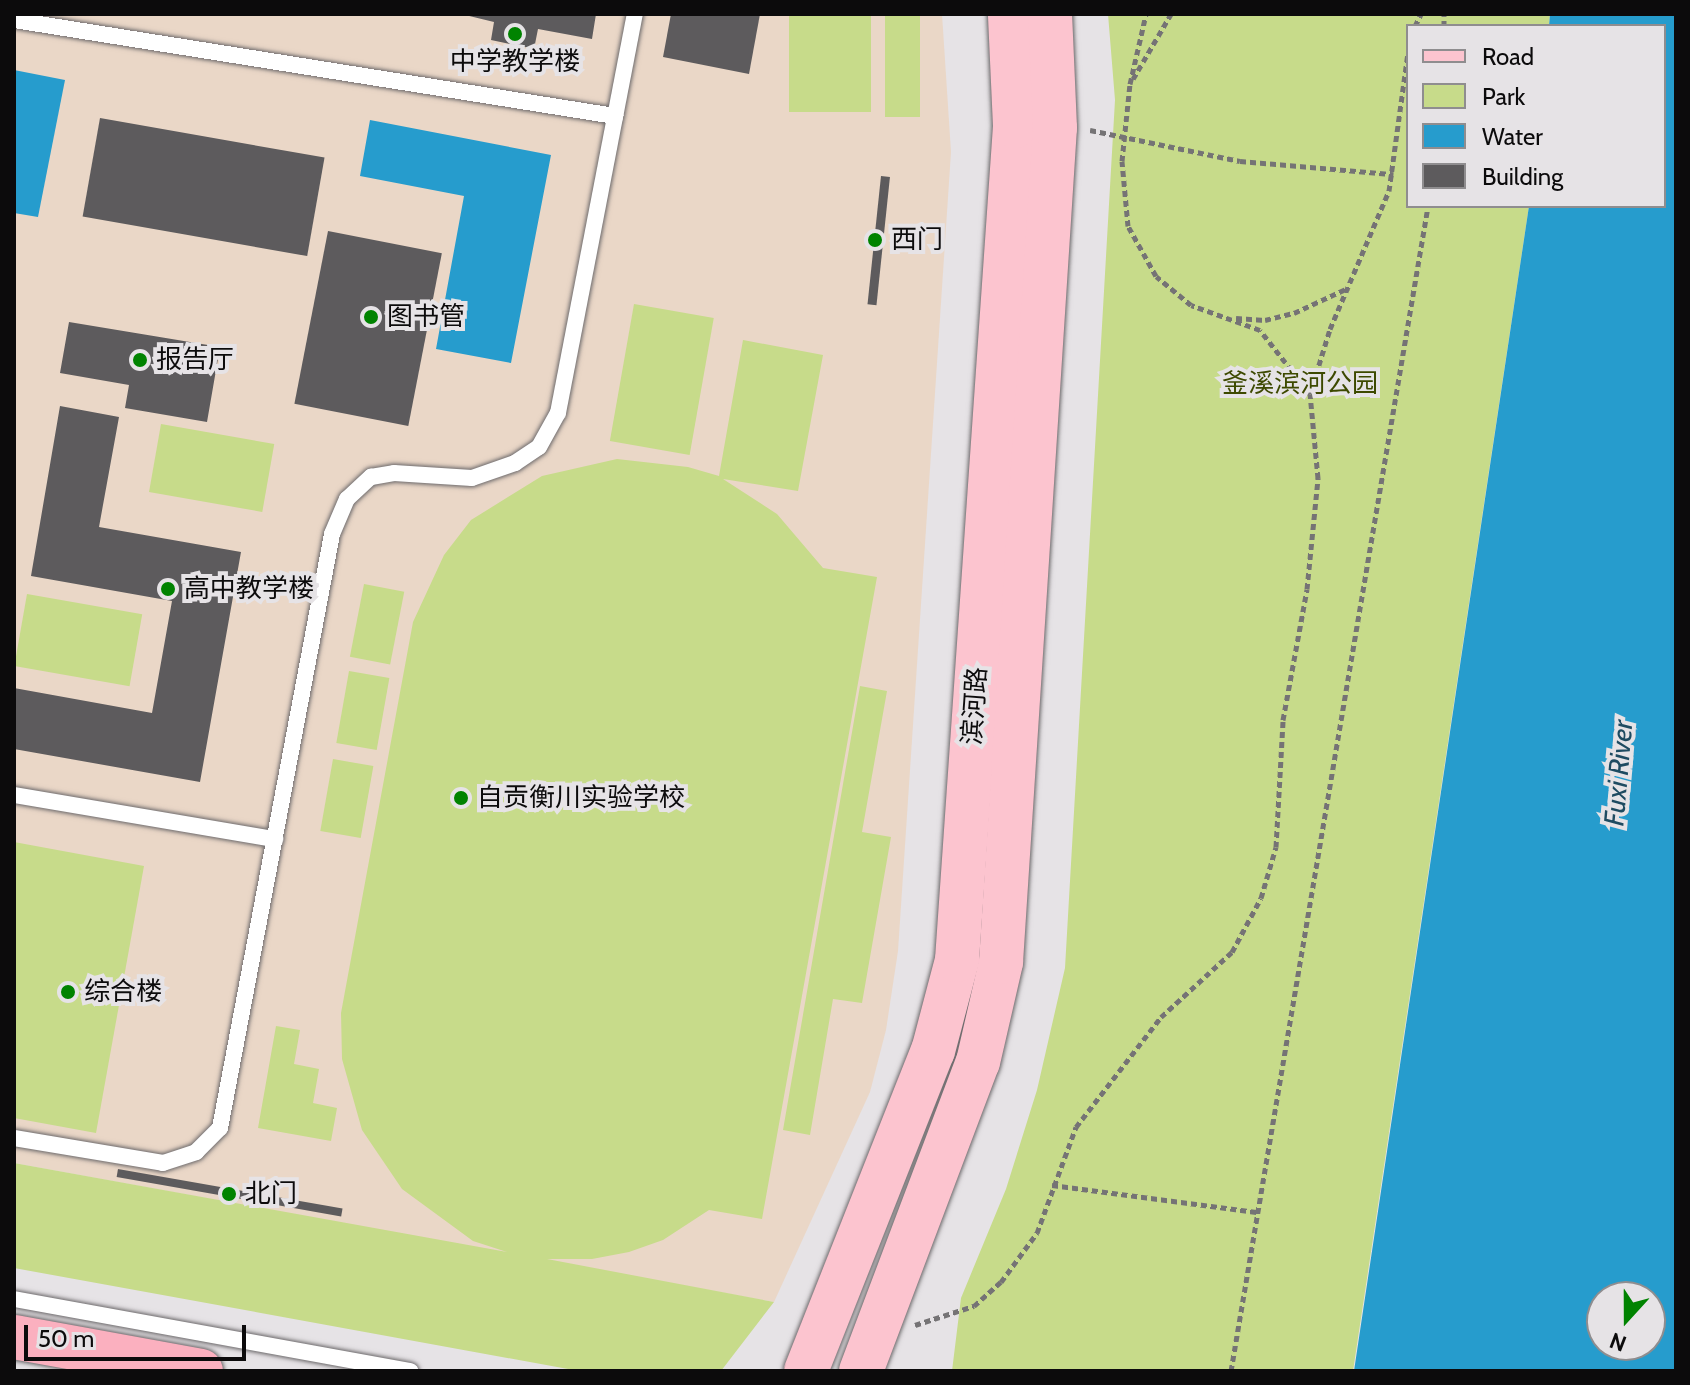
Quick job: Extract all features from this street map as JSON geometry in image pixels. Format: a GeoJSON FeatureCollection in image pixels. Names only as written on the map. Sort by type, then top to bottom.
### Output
{"type":"FeatureCollection","features":[{"type":"Feature","properties":{"kind":"highway"},"geometry":{"type":"LineString","coordinates":[[14,1337],[201,1371]]}},
{"type":"Feature","properties":{"kind":"main road","name":"滨河路"},"geometry":{"type":"LineString","coordinates":[[806,1371],[933,1051],[957,960],[1015,126],[1010,14]]}},
{"type":"Feature","properties":{"kind":"main road","name":"滨河路"},"geometry":{"type":"LineString","coordinates":[[868,1352],[994,1008],[1055,128],[1050,14]]}},
{"type":"Feature","properties":{"kind":"lane"},"geometry":{"type":"LineString","coordinates":[[14,1138],[163,1163],[196,1152],[220,1128],[332,534],[347,499],[371,477],[394,473],[472,478],[515,463],[539,447],[558,413],[635,14]]}},
{"type":"Feature","properties":{"kind":"lane"},"geometry":{"type":"LineString","coordinates":[[14,20],[615,116]]}},
{"type":"Feature","properties":{"kind":"lane"},"geometry":{"type":"LineString","coordinates":[[14,795],[275,839]]}},
{"type":"Feature","properties":{"kind":"lane"},"geometry":{"type":"LineString","coordinates":[[14,1299],[411,1371]]}},
{"type":"Feature","properties":{"kind":"path"},"geometry":{"type":"LineString","coordinates":[[1146,14],[1130,84],[1125,135],[1128,226],[1156,276],[1191,305],[1260,330],[1310,394]]}},
{"type":"Feature","properties":{"kind":"path"},"geometry":{"type":"LineString","coordinates":[[1130,84],[1171,14]]}},
{"type":"Feature","properties":{"kind":"path"},"geometry":{"type":"LineString","coordinates":[[868,1352],[974,1306],[1001,1282],[1037,1233],[1052,1185],[1076,1127],[1161,1017],[1232,952],[1261,898],[1276,847],[1283,720],[1307,589],[1318,478],[1310,394],[1348,288],[1373,237],[1393,174],[1406,69]]}},
{"type":"Feature","properties":{"kind":"path"},"geometry":{"type":"LineString","coordinates":[[1055,128],[1125,135],[1240,161],[1393,174]]}},
{"type":"Feature","properties":{"kind":"path"},"geometry":{"type":"LineString","coordinates":[[1231,1371],[1428,208]]}},
{"type":"Feature","properties":{"kind":"path"},"geometry":{"type":"LineString","coordinates":[[1231,317],[1265,320],[1294,313],[1348,288]]}},
{"type":"Feature","properties":{"kind":"path"},"geometry":{"type":"LineString","coordinates":[[1052,1185],[1258,1212]]}},
{"type":"Feature","properties":{"kind":"shaded area","name":"自贡衡川实验学校"},"geometry":{"type":"Polygon","coordinates":[[[14,14],[942,14],[951,152],[898,951],[886,1030],[870,1092],[774,1302],[14,1163],[14,14]]]}},
{"type":"Feature","properties":{"kind":"green space"},"geometry":{"type":"Polygon","coordinates":[[[789,14],[871,14],[871,112],[789,112],[789,14]]]}},
{"type":"Feature","properties":{"kind":"green space"},"geometry":{"type":"Polygon","coordinates":[[[885,14],[920,14],[920,117],[885,117],[885,14]]]}},
{"type":"Feature","properties":{"kind":"green space","name":"釜溪滨河公园"},"geometry":{"type":"Polygon","coordinates":[[[1108,14],[1550,14],[1549,24],[1406,24],[1406,208],[1529,208],[1353,1371],[952,1371],[961,1298],[1006,1189],[1037,1090],[1065,968],[1115,100],[1108,14]]]}},
{"type":"Feature","properties":{"kind":"green space"},"geometry":{"type":"Polygon","coordinates":[[[634,304],[714,318],[690,455],[610,441],[634,304]]]}},
{"type":"Feature","properties":{"kind":"green space"},"geometry":{"type":"Polygon","coordinates":[[[743,340],[823,355],[798,491],[723,479],[777,514],[823,568],[877,577],[762,1219],[709,1210],[663,1240],[629,1252],[592,1259],[547,1259],[774,1302],[721,1371],[579,1371],[14,1268],[14,1163],[507,1252],[473,1241],[402,1189],[362,1130],[342,1059],[341,1013],[413,622],[444,555],[471,520],[542,476],[617,459],[688,467],[719,476],[743,340]]]}},
{"type":"Feature","properties":{"kind":"green space"},"geometry":{"type":"Polygon","coordinates":[[[161,424],[274,444],[262,512],[149,492],[161,424]]]}},
{"type":"Feature","properties":{"kind":"green space"},"geometry":{"type":"Polygon","coordinates":[[[364,584],[404,592],[390,664],[350,657],[364,584]]]}},
{"type":"Feature","properties":{"kind":"green space"},"geometry":{"type":"Polygon","coordinates":[[[27,594],[142,614],[130,686],[14,666],[27,594]]]}},
{"type":"Feature","properties":{"kind":"green space"},"geometry":{"type":"Polygon","coordinates":[[[349,671],[389,678],[377,750],[336,743],[349,671]]]}},
{"type":"Feature","properties":{"kind":"green space"},"geometry":{"type":"Polygon","coordinates":[[[860,686],[887,691],[862,832],[891,837],[862,1003],[833,999],[810,1135],[783,1130],[860,686]]]}},
{"type":"Feature","properties":{"kind":"green space"},"geometry":{"type":"Polygon","coordinates":[[[333,759],[373,766],[361,838],[320,831],[333,759]]]}},
{"type":"Feature","properties":{"kind":"green space","name":"综合楼"},"geometry":{"type":"Polygon","coordinates":[[[14,842],[144,866],[96,1133],[14,1118],[14,842]]]}},
{"type":"Feature","properties":{"kind":"green space"},"geometry":{"type":"Polygon","coordinates":[[[276,1026],[300,1030],[294,1064],[319,1069],[313,1103],[337,1108],[331,1141],[258,1128],[276,1026]]]}},
{"type":"Feature","properties":{"kind":"water","name":"Fuxi River"},"geometry":{"type":"Polygon","coordinates":[[[1550,14],[1676,14],[1676,1371],[1354,1371],[1529,208],[1666,208],[1666,24],[1549,24],[1550,14]]]}},
{"type":"Feature","properties":{"kind":"water"},"geometry":{"type":"Polygon","coordinates":[[[14,70],[65,80],[38,217],[14,213],[14,70]]]}},
{"type":"Feature","properties":{"kind":"water"},"geometry":{"type":"Polygon","coordinates":[[[370,120],[551,155],[511,363],[436,349],[464,196],[360,176],[370,120]]]}},
{"type":"Feature","properties":{"kind":"building","name":"中学教学楼"},"geometry":{"type":"Polygon","coordinates":[[[461,14],[596,14],[592,39],[538,29],[534,49],[491,40],[494,22],[461,14]]]}},
{"type":"Feature","properties":{"kind":"building"},"geometry":{"type":"Polygon","coordinates":[[[671,14],[760,14],[749,74],[663,57],[671,14]]]}},
{"type":"Feature","properties":{"kind":"building"},"geometry":{"type":"Polygon","coordinates":[[[100,118],[325,158],[307,256],[83,216],[100,118]]]}},
{"type":"Feature","properties":{"kind":"building"},"geometry":{"type":"Polygon","coordinates":[[[881,176],[890,177],[876,305],[868,304],[881,176]]]}},
{"type":"Feature","properties":{"kind":"building","name":"图书管"},"geometry":{"type":"Polygon","coordinates":[[[328,231],[442,253],[408,426],[294,404],[328,231]]]}},
{"type":"Feature","properties":{"kind":"building","name":"报告厅"},"geometry":{"type":"Polygon","coordinates":[[[69,322],[220,347],[207,422],[125,408],[129,385],[60,373],[69,322]]]}},
{"type":"Feature","properties":{"kind":"building","name":"高中教学楼"},"geometry":{"type":"Polygon","coordinates":[[[60,406],[119,417],[99,527],[241,552],[200,782],[14,749],[14,688],[152,713],[172,601],[31,576],[60,406]]]}},
{"type":"Feature","properties":{"kind":"building","name":"北门"},"geometry":{"type":"Polygon","coordinates":[[[118,1169],[343,1209],[341,1216],[117,1177],[118,1169]]]}},
{"type":"Feature","properties":{"kind":"place","name":"中学教学楼"},"geometry":{"type":"Point","coordinates":[515,34]}},
{"type":"Feature","properties":{"kind":"place","name":"西门"},"geometry":{"type":"Point","coordinates":[875,240]}},
{"type":"Feature","properties":{"kind":"place","name":"图书管"},"geometry":{"type":"Point","coordinates":[371,317]}},
{"type":"Feature","properties":{"kind":"place","name":"报告厅"},"geometry":{"type":"Point","coordinates":[140,360]}},
{"type":"Feature","properties":{"kind":"place","name":"高中教学楼"},"geometry":{"type":"Point","coordinates":[168,589]}},
{"type":"Feature","properties":{"kind":"place","name":"自贡衡川实验学校"},"geometry":{"type":"Point","coordinates":[461,798]}},
{"type":"Feature","properties":{"kind":"place","name":"综合楼"},"geometry":{"type":"Point","coordinates":[68,992]}},
{"type":"Feature","properties":{"kind":"place","name":"北门"},"geometry":{"type":"Point","coordinates":[229,1194]}}]}
